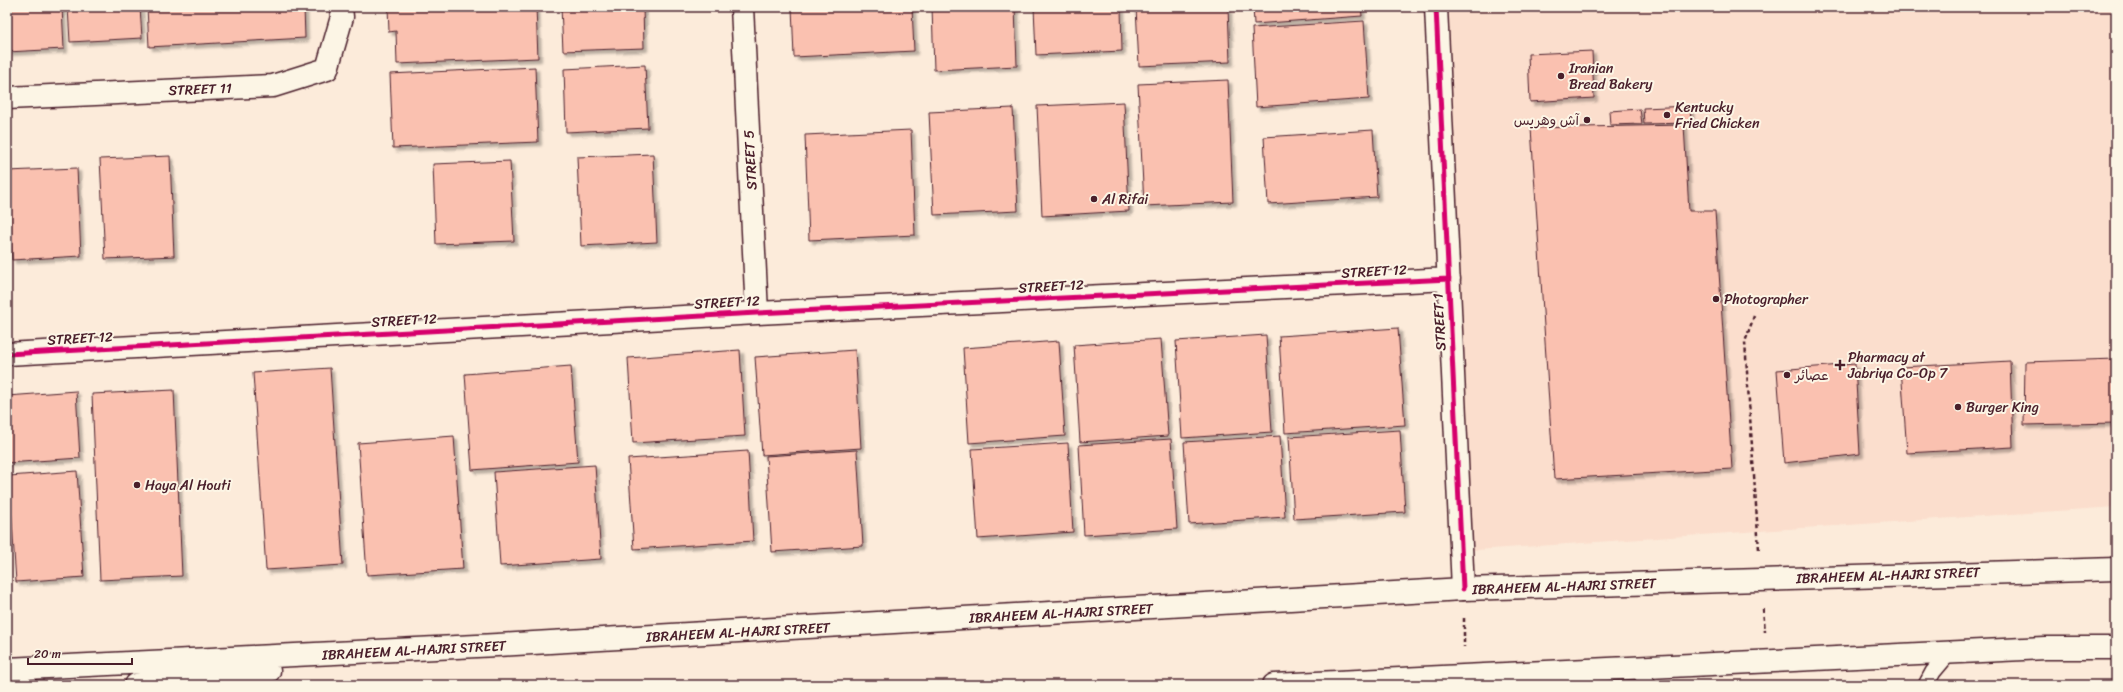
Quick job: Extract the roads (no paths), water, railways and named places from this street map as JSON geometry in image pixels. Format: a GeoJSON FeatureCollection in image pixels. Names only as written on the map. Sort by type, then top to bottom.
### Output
{"type":"FeatureCollection","features":[{"type":"Feature","properties":{"kind":"main road","name":"STREET 11"},"geometry":{"type":"LineString","coordinates":[[7,98],[273,86],[327,69],[342,17],[341,7]]}},
{"type":"Feature","properties":{"kind":"main road","name":"STREET 5"},"geometry":{"type":"LineString","coordinates":[[742,7],[757,312]]}},
{"type":"Feature","properties":{"kind":"main road","name":"STREET 1"},"geometry":{"type":"LineString","coordinates":[[1436,7],[1463,589]]}},
{"type":"Feature","properties":{"kind":"main road","name":"STREET 12"},"geometry":{"type":"LineString","coordinates":[[7,354],[757,312],[1449,279]]}},
{"type":"Feature","properties":{"kind":"main road","name":"IBRAHEEM AL-HAJRI STREET"},"geometry":{"type":"LineString","coordinates":[[7,669],[497,645],[1463,589],[2116,568]]}},
{"type":"Feature","properties":{"kind":"main road"},"geometry":{"type":"LineString","coordinates":[[136,685],[420,656],[497,645]]}},
{"type":"Feature","properties":{"kind":"main road"},"geometry":{"type":"LineString","coordinates":[[1274,685],[1465,676],[1642,676],[1767,661],[1949,653],[2115,648]]}},
{"type":"Feature","properties":{"kind":"main road"},"geometry":{"type":"LineString","coordinates":[[30,668],[50,685]]}},
{"type":"Feature","properties":{"kind":"lane"},"geometry":{"type":"LineString","coordinates":[[1926,685],[1933,672],[1949,653]]}},
{"type":"Feature","properties":{"kind":"place","name":"Iranian Bread Bakery"},"geometry":{"type":"Point","coordinates":[1561,76]}},
{"type":"Feature","properties":{"kind":"place","name":"Kentucky Fried Chicken"},"geometry":{"type":"Point","coordinates":[1667,115]}},
{"type":"Feature","properties":{"kind":"place","name":"آش وهريس"},"geometry":{"type":"Point","coordinates":[1587,120]}},
{"type":"Feature","properties":{"kind":"place","name":"Al Rifai"},"geometry":{"type":"Point","coordinates":[1094,199]}},
{"type":"Feature","properties":{"kind":"place","name":"Photographer"},"geometry":{"type":"Point","coordinates":[1716,299]}},
{"type":"Feature","properties":{"kind":"place","name":"Pharmacy at Jabriya Co-Op 7"},"geometry":{"type":"Point","coordinates":[1840,365]}},
{"type":"Feature","properties":{"kind":"place","name":"عصائر"},"geometry":{"type":"Point","coordinates":[1787,375]}},
{"type":"Feature","properties":{"kind":"place","name":"Burger King"},"geometry":{"type":"Point","coordinates":[1958,407]}},
{"type":"Feature","properties":{"kind":"place","name":"Haya Al Houti"},"geometry":{"type":"Point","coordinates":[137,485]}}]}
